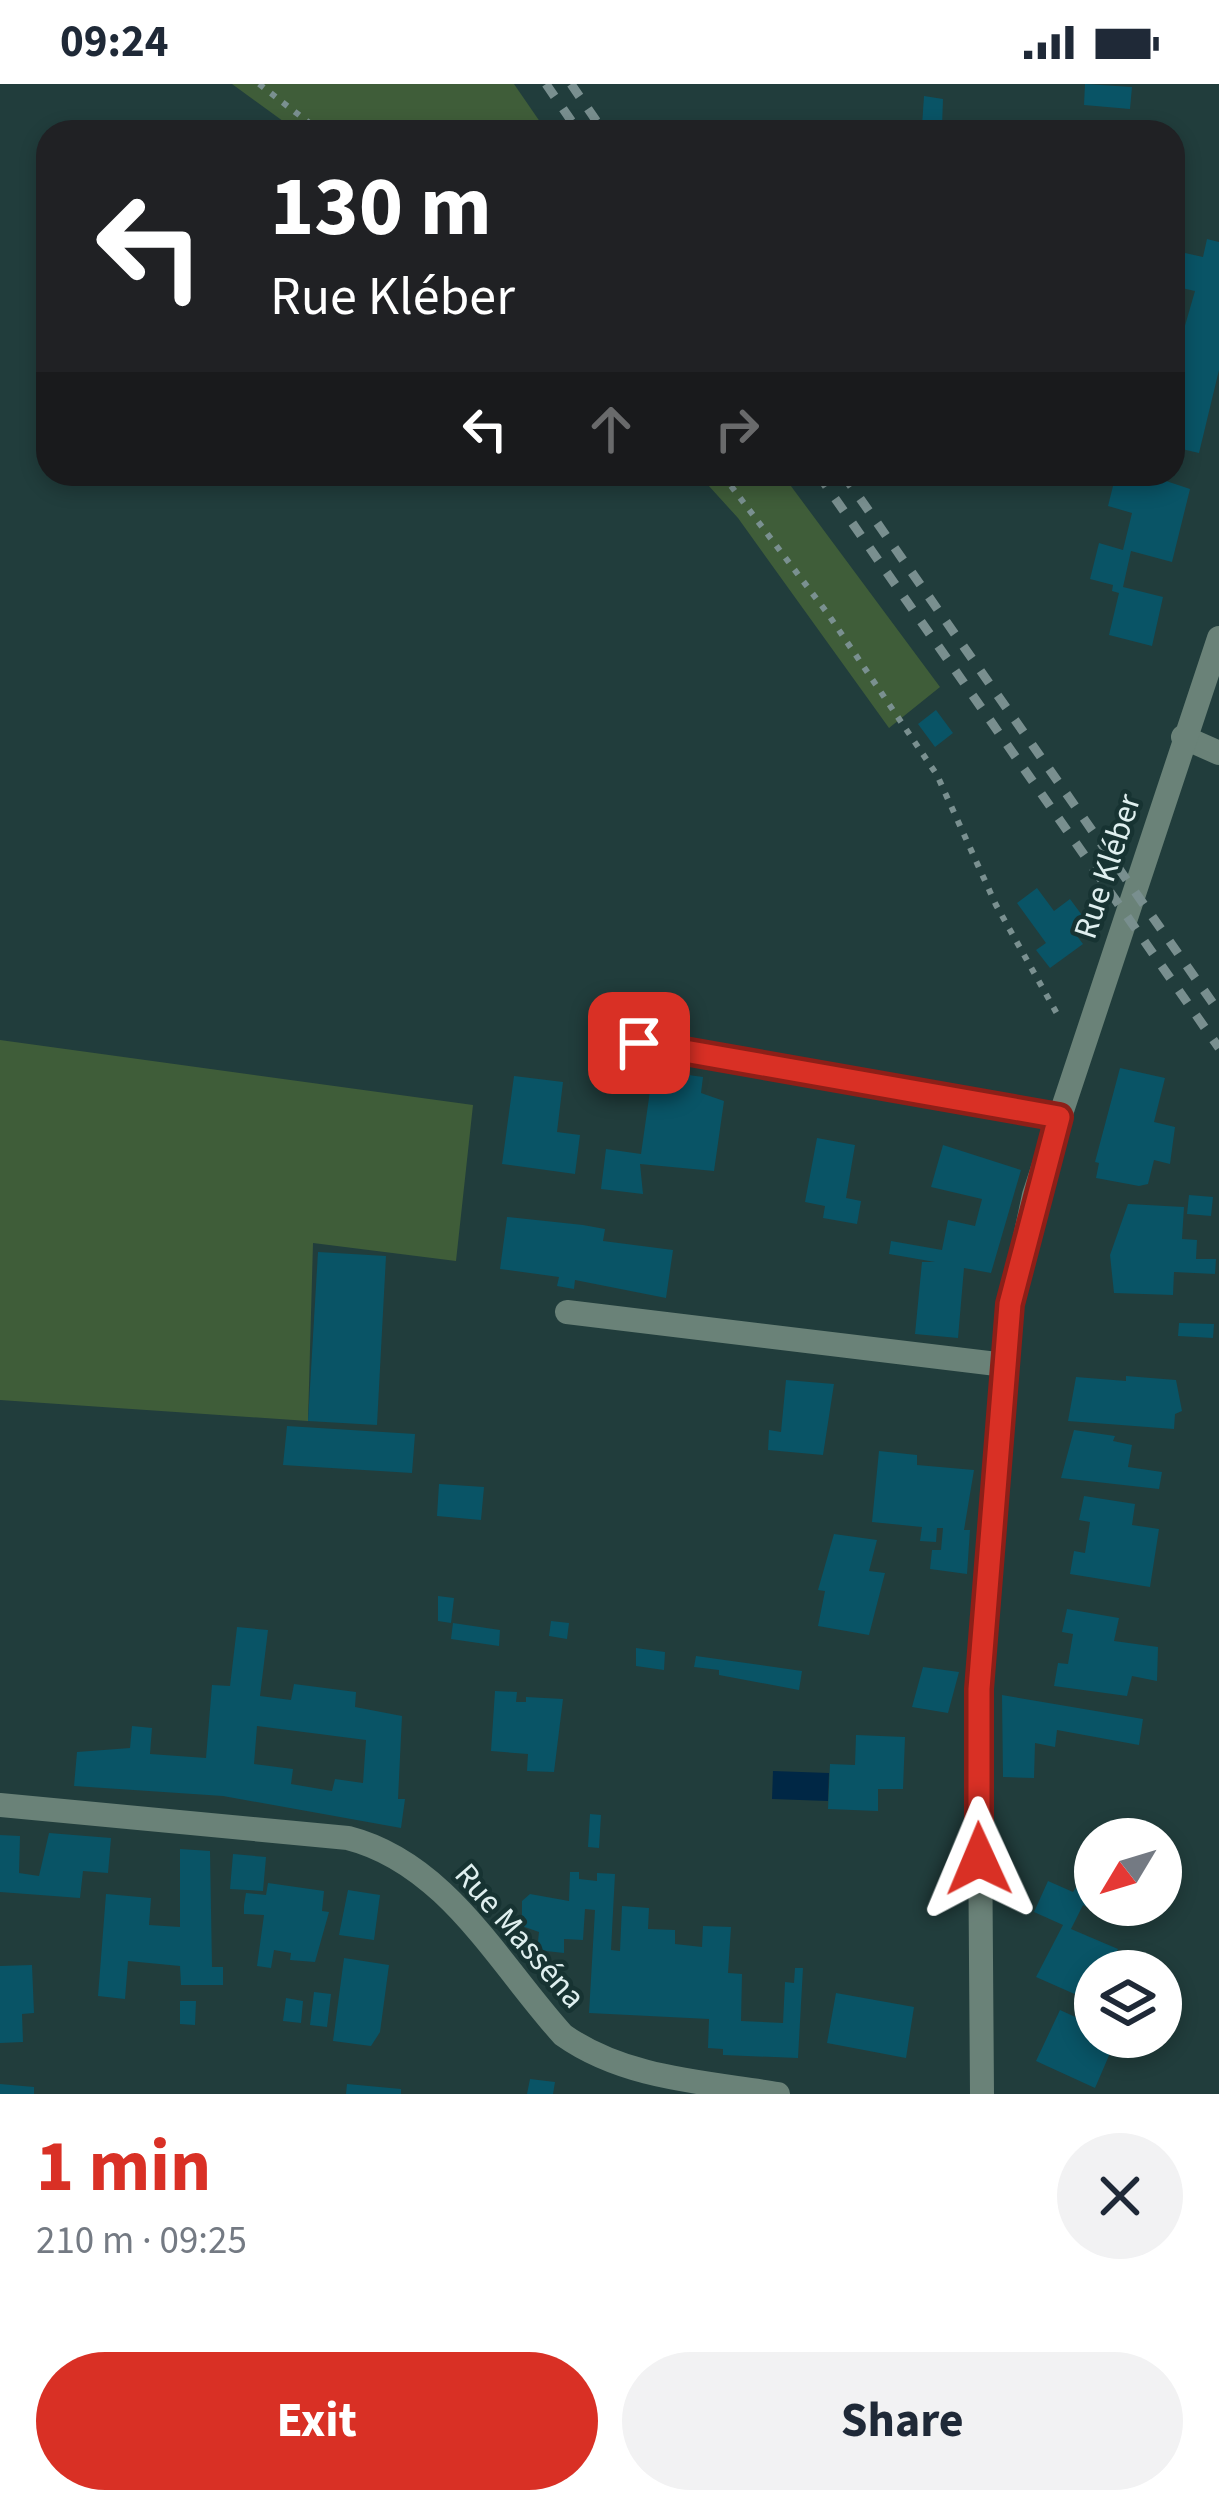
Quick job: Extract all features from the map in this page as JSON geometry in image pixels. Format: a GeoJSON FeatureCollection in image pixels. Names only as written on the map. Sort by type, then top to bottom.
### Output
{"type":"FeatureCollection","features":[{"type":"Feature","properties":{"kind":"street","name":"Rue Kléber"},"geometry":{"type":"LineString","coordinates":[[982,2094],[979,1689],[1005,1365],[1020,1251],[1080,1052],[1219,638]]}},
{"type":"Feature","properties":{"kind":"street"},"geometry":{"type":"LineString","coordinates":[[1183,737],[1219,754]]}},
{"type":"Feature","properties":{"kind":"street"},"geometry":{"type":"LineString","coordinates":[[639,1043],[1059,1117]]}},
{"type":"Feature","properties":{"kind":"street"},"geometry":{"type":"LineString","coordinates":[[567,1312],[1005,1365]]}},
{"type":"Feature","properties":{"kind":"street","name":"Rue Masséna"},"geometry":{"type":"LineString","coordinates":[[0,1805],[347,1838],[382,1846],[429,1878],[562,2035],[587,2052],[658,2075],[778,2094]]}},
{"type":"Feature","properties":{"kind":"path"},"geometry":{"type":"LineString","coordinates":[[259,84],[306,120]]}},
{"type":"Feature","properties":{"kind":"path"},"geometry":{"type":"LineString","coordinates":[[731,486],[828,614],[937,775],[996,904],[1080,1052]]}},
{"type":"Feature","properties":{"kind":"green space"},"geometry":{"type":"Polygon","coordinates":[[[232,84],[514,84],[539,120],[282,120],[232,84]]]}},
{"type":"Feature","properties":{"kind":"green space"},"geometry":{"type":"Polygon","coordinates":[[[709,486],[791,486],[940,687],[889,728],[738,518],[709,486]]]}},
{"type":"Feature","properties":{"kind":"green space"},"geometry":{"type":"Polygon","coordinates":[[[0,1040],[473,1105],[456,1261],[313,1243],[308,1421],[0,1400],[0,1040]]]}},
{"type":"Feature","properties":{"kind":"water"},"geometry":{"type":"Polygon","coordinates":[[[773,1771],[829,1773],[828,1801],[772,1799],[773,1771]]]}},
{"type":"Feature","properties":{"kind":"building"},"geometry":{"type":"Polygon","coordinates":[[[1085,84],[1132,87],[1130,109],[1084,105],[1085,84]]]}},
{"type":"Feature","properties":{"kind":"building"},"geometry":{"type":"Polygon","coordinates":[[[924,96],[943,99],[942,120],[922,120],[924,96]]]}},
{"type":"Feature","properties":{"kind":"building"},"geometry":{"type":"Polygon","coordinates":[[[1207,239],[1219,242],[1219,370],[1199,453],[1185,450],[1185,326],[1195,291],[1185,289],[1185,253],[1203,257],[1207,239]]]}},
{"type":"Feature","properties":{"kind":"building"},"geometry":{"type":"Polygon","coordinates":[[[1113,486],[1190,489],[1172,562],[1131,551],[1123,587],[1163,597],[1152,646],[1109,635],[1119,593],[1112,591],[1113,585],[1090,579],[1099,543],[1123,550],[1132,513],[1108,506],[1113,486]]]}},
{"type":"Feature","properties":{"kind":"building"},"geometry":{"type":"Polygon","coordinates":[[[936,710],[953,733],[935,747],[918,724],[936,710]]]}},
{"type":"Feature","properties":{"kind":"building"},"geometry":{"type":"Polygon","coordinates":[[[1037,888],[1054,911],[1070,899],[1087,922],[1074,932],[1083,944],[1050,968],[1036,950],[1046,943],[1017,903],[1037,888]]]}},
{"type":"Feature","properties":{"kind":"building"},"geometry":{"type":"Polygon","coordinates":[[[1120,1068],[1165,1078],[1154,1122],[1175,1127],[1170,1164],[1154,1160],[1148,1184],[1139,1186],[1096,1178],[1099,1163],[1095,1162],[1120,1068]]]}},
{"type":"Feature","properties":{"kind":"building"},"geometry":{"type":"Polygon","coordinates":[[[653,1070],[703,1077],[701,1093],[724,1101],[714,1171],[640,1164],[643,1194],[601,1189],[606,1149],[641,1154],[653,1070]]]}},
{"type":"Feature","properties":{"kind":"building"},"geometry":{"type":"Polygon","coordinates":[[[514,1076],[563,1082],[557,1132],[580,1135],[575,1174],[502,1164],[514,1076]]]}},
{"type":"Feature","properties":{"kind":"building"},"geometry":{"type":"Polygon","coordinates":[[[817,1138],[855,1145],[846,1198],[861,1201],[857,1224],[823,1218],[825,1206],[805,1202],[817,1138]]]}},
{"type":"Feature","properties":{"kind":"building"},"geometry":{"type":"Polygon","coordinates":[[[943,1145],[1021,1170],[991,1273],[964,1268],[958,1338],[915,1334],[922,1262],[935,1262],[889,1254],[891,1241],[942,1250],[948,1220],[975,1226],[982,1199],[931,1187],[943,1145]]]}},
{"type":"Feature","properties":{"kind":"building"},"geometry":{"type":"Polygon","coordinates":[[[1189,1195],[1213,1197],[1211,1216],[1187,1214],[1189,1195]]]}},
{"type":"Feature","properties":{"kind":"building"},"geometry":{"type":"Polygon","coordinates":[[[1128,1204],[1184,1207],[1182,1239],[1197,1240],[1196,1259],[1216,1259],[1215,1274],[1174,1272],[1173,1295],[1114,1293],[1110,1255],[1128,1204]]]}},
{"type":"Feature","properties":{"kind":"building"},"geometry":{"type":"Polygon","coordinates":[[[507,1217],[605,1229],[603,1241],[673,1250],[666,1298],[575,1280],[574,1289],[557,1286],[559,1277],[500,1269],[507,1217]]]}},
{"type":"Feature","properties":{"kind":"building"},"geometry":{"type":"Polygon","coordinates":[[[318,1252],[386,1256],[377,1425],[308,1421],[318,1252]]]}},
{"type":"Feature","properties":{"kind":"building"},"geometry":{"type":"Polygon","coordinates":[[[1179,1323],[1214,1324],[1213,1338],[1178,1336],[1179,1323]]]}},
{"type":"Feature","properties":{"kind":"building"},"geometry":{"type":"Polygon","coordinates":[[[1126,1376],[1176,1380],[1182,1411],[1175,1414],[1174,1429],[1068,1421],[1076,1377],[1126,1381],[1126,1376]]]}},
{"type":"Feature","properties":{"kind":"building"},"geometry":{"type":"Polygon","coordinates":[[[786,1380],[834,1384],[823,1455],[768,1450],[769,1430],[781,1432],[786,1380]]]}},
{"type":"Feature","properties":{"kind":"building"},"geometry":{"type":"Polygon","coordinates":[[[287,1426],[415,1434],[412,1473],[283,1465],[287,1426]]]}},
{"type":"Feature","properties":{"kind":"building"},"geometry":{"type":"Polygon","coordinates":[[[1074,1430],[1115,1436],[1113,1441],[1132,1445],[1128,1467],[1162,1472],[1159,1489],[1061,1478],[1074,1430]]]}},
{"type":"Feature","properties":{"kind":"building"},"geometry":{"type":"Polygon","coordinates":[[[879,1451],[917,1455],[917,1465],[974,1470],[964,1530],[970,1530],[967,1574],[930,1569],[932,1550],[941,1550],[943,1528],[937,1528],[936,1542],[920,1541],[922,1527],[872,1522],[879,1451]]]}},
{"type":"Feature","properties":{"kind":"building"},"geometry":{"type":"Polygon","coordinates":[[[439,1484],[484,1487],[481,1520],[437,1516],[439,1484]]]}},
{"type":"Feature","properties":{"kind":"building"},"geometry":{"type":"Polygon","coordinates":[[[1084,1496],[1135,1504],[1132,1525],[1159,1529],[1150,1587],[1070,1574],[1074,1551],[1085,1553],[1090,1522],[1079,1520],[1084,1496]]]}},
{"type":"Feature","properties":{"kind":"building"},"geometry":{"type":"Polygon","coordinates":[[[834,1534],[877,1540],[869,1571],[885,1573],[869,1635],[818,1626],[825,1591],[818,1590],[834,1534]]]}},
{"type":"Feature","properties":{"kind":"building"},"geometry":{"type":"Polygon","coordinates":[[[438,1596],[454,1598],[451,1623],[438,1621],[438,1596]]]}},
{"type":"Feature","properties":{"kind":"building"},"geometry":{"type":"Polygon","coordinates":[[[1067,1609],[1119,1618],[1114,1641],[1158,1647],[1157,1681],[1132,1676],[1127,1696],[1054,1686],[1058,1663],[1068,1664],[1073,1634],[1062,1632],[1067,1609]]]}},
{"type":"Feature","properties":{"kind":"building"},"geometry":{"type":"Polygon","coordinates":[[[551,1621],[569,1623],[567,1639],[549,1636],[551,1621]]]}},
{"type":"Feature","properties":{"kind":"building"},"geometry":{"type":"Polygon","coordinates":[[[453,1623],[500,1630],[499,1646],[451,1639],[453,1623]]]}},
{"type":"Feature","properties":{"kind":"building"},"geometry":{"type":"Polygon","coordinates":[[[237,1627],[268,1630],[260,1696],[291,1700],[294,1684],[356,1692],[355,1707],[402,1716],[398,1799],[405,1799],[401,1828],[223,1796],[74,1786],[77,1752],[130,1748],[132,1726],[152,1728],[150,1754],[206,1758],[212,1685],[230,1686],[237,1627]],[[257,1726],[254,1764],[293,1769],[291,1784],[332,1791],[335,1779],[363,1783],[366,1740],[257,1726]]]}},
{"type":"Feature","properties":{"kind":"building"},"geometry":{"type":"Polygon","coordinates":[[[636,1648],[665,1652],[664,1670],[636,1666],[636,1648]]]}},
{"type":"Feature","properties":{"kind":"building"},"geometry":{"type":"Polygon","coordinates":[[[696,1656],[802,1671],[799,1690],[694,1667],[696,1656]]]}},
{"type":"Feature","properties":{"kind":"building"},"geometry":{"type":"Polygon","coordinates":[[[923,1667],[959,1672],[948,1713],[912,1707],[923,1667]]]}},
{"type":"Feature","properties":{"kind":"building"},"geometry":{"type":"Polygon","coordinates":[[[495,1691],[517,1692],[516,1702],[526,1702],[526,1697],[563,1699],[554,1772],[527,1771],[528,1754],[491,1751],[495,1691]]]}},
{"type":"Feature","properties":{"kind":"building"},"geometry":{"type":"Polygon","coordinates":[[[1002,1695],[1143,1719],[1139,1745],[1057,1730],[1055,1747],[1035,1743],[1034,1778],[1003,1777],[1002,1695]]]}},
{"type":"Feature","properties":{"kind":"building"},"geometry":{"type":"Polygon","coordinates":[[[856,1735],[905,1737],[903,1789],[878,1789],[878,1811],[828,1809],[830,1764],[855,1765],[856,1735]]]}},
{"type":"Feature","properties":{"kind":"building"},"geometry":{"type":"Polygon","coordinates":[[[590,1814],[601,1815],[599,1848],[588,1847],[590,1814]]]}},
{"type":"Feature","properties":{"kind":"building"},"geometry":{"type":"Polygon","coordinates":[[[49,1833],[111,1838],[108,1873],[83,1871],[80,1898],[0,1892],[0,1835],[20,1836],[19,1873],[39,1876],[49,1833]]]}},
{"type":"Feature","properties":{"kind":"building"},"geometry":{"type":"Polygon","coordinates":[[[180,1849],[210,1851],[212,1967],[223,1967],[223,1985],[181,1985],[180,1966],[128,1961],[125,1999],[98,1996],[106,1894],[151,1898],[149,1925],[180,1927],[180,1849]]]}},
{"type":"Feature","properties":{"kind":"building"},"geometry":{"type":"Polygon","coordinates":[[[233,1854],[266,1857],[263,1891],[230,1889],[233,1854]]]}},
{"type":"Feature","properties":{"kind":"building"},"geometry":{"type":"Polygon","coordinates":[[[570,1872],[579,1872],[579,1879],[597,1881],[597,1873],[615,1874],[611,1950],[620,1951],[622,1906],[649,1908],[648,1929],[675,1930],[675,1944],[702,1947],[703,1926],[731,1927],[728,1973],[742,1974],[741,2021],[783,2023],[785,1982],[794,1983],[795,1968],[803,1968],[798,2058],[723,2055],[723,2049],[708,2048],[709,2019],[589,2013],[595,1910],[585,1909],[583,1940],[564,1939],[564,1953],[537,1950],[539,1932],[522,1926],[522,1901],[530,1894],[569,1901],[570,1872]]]}},
{"type":"Feature","properties":{"kind":"building"},"geometry":{"type":"Polygon","coordinates":[[[1048,1881],[1073,1892],[1071,1929],[1118,1949],[1074,1950],[1074,1994],[1036,1977],[1063,1925],[1034,1912],[1048,1881]]]}},
{"type":"Feature","properties":{"kind":"building"},"geometry":{"type":"Polygon","coordinates":[[[268,1883],[324,1891],[322,1911],[329,1912],[315,1962],[290,1960],[291,1953],[274,1950],[271,1968],[257,1966],[264,1915],[244,1914],[244,1905],[246,1893],[266,1895],[268,1883]]]}},
{"type":"Feature","properties":{"kind":"building"},"geometry":{"type":"Polygon","coordinates":[[[348,1890],[380,1895],[374,1940],[339,1935],[348,1890]]]}},
{"type":"Feature","properties":{"kind":"building"},"geometry":{"type":"Polygon","coordinates":[[[344,1958],[389,1965],[380,2032],[371,2046],[333,2041],[344,1958]]]}},
{"type":"Feature","properties":{"kind":"building"},"geometry":{"type":"Polygon","coordinates":[[[32,1965],[34,2013],[22,2014],[23,2042],[0,2043],[0,1966],[32,1965]]]}},
{"type":"Feature","properties":{"kind":"building"},"geometry":{"type":"Polygon","coordinates":[[[314,1992],[331,1994],[327,2027],[310,2025],[314,1992]]]}},
{"type":"Feature","properties":{"kind":"building"},"geometry":{"type":"Polygon","coordinates":[[[836,1993],[914,2007],[906,2058],[827,2043],[836,1993]]]}},
{"type":"Feature","properties":{"kind":"building"},"geometry":{"type":"Polygon","coordinates":[[[286,1998],[303,2001],[301,2023],[283,2021],[286,1998]]]}},
{"type":"Feature","properties":{"kind":"building"},"geometry":{"type":"Polygon","coordinates":[[[180,2001],[196,2001],[195,2025],[180,2024],[180,2001]]]}},
{"type":"Feature","properties":{"kind":"building"},"geometry":{"type":"Polygon","coordinates":[[[1060,2010],[1074,2016],[1074,2058],[1108,2058],[1095,2088],[1036,2061],[1060,2010]]]}},
{"type":"Feature","properties":{"kind":"building"},"geometry":{"type":"Polygon","coordinates":[[[530,2079],[555,2082],[553,2094],[527,2094],[530,2079]]]}},
{"type":"Feature","properties":{"kind":"building"},"geometry":{"type":"Polygon","coordinates":[[[0,2084],[34,2087],[34,2094],[0,2094],[0,2084]]]}},
{"type":"Feature","properties":{"kind":"building"},"geometry":{"type":"Polygon","coordinates":[[[347,2084],[401,2089],[401,2094],[346,2094],[347,2084]]]}},
{"type":"Feature","properties":{"kind":"railway"},"geometry":{"type":"LineString","coordinates":[[546,84],[571,120]]}},
{"type":"Feature","properties":{"kind":"railway"},"geometry":{"type":"LineString","coordinates":[[571,84],[596,120]]}},
{"type":"Feature","properties":{"kind":"railway"},"geometry":{"type":"LineString","coordinates":[[826,486],[1219,1048]]}},
{"type":"Feature","properties":{"kind":"railway"},"geometry":{"type":"LineString","coordinates":[[851,486],[1219,1012]]}},
{"type":"Feature","properties":{"kind":"route"},"geometry":{"type":"LineString","coordinates":[[639,1043],[1059,1117],[1034,1195],[1010,1304],[979,1689],[979,1859]]}}]}
